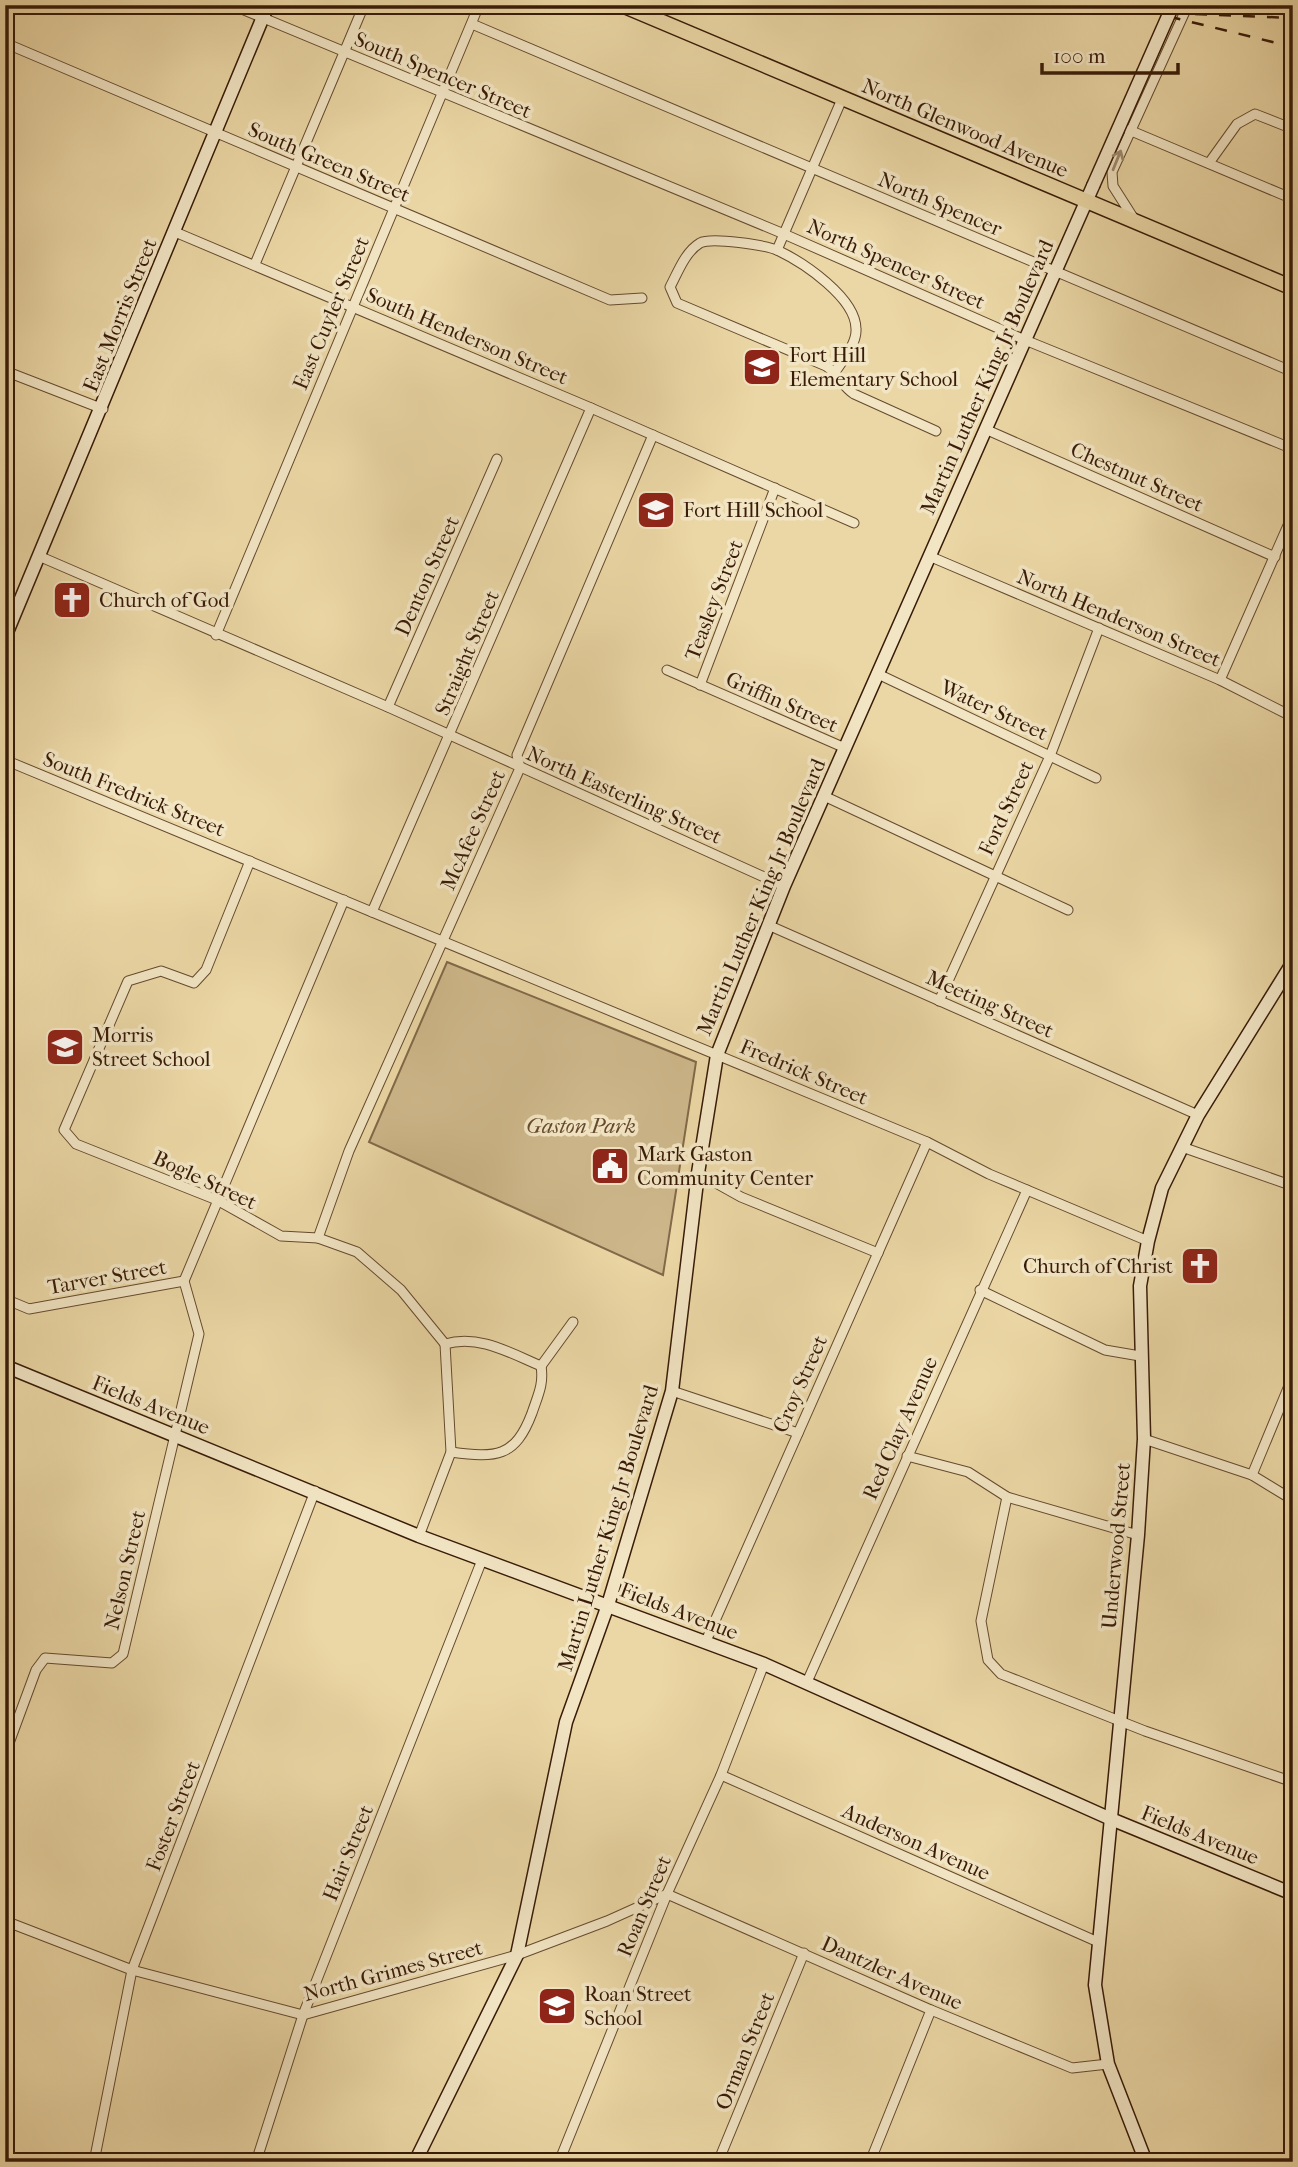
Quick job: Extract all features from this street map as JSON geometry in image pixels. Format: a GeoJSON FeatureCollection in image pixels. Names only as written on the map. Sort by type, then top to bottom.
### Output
{"type":"FeatureCollection","features":[{"type":"Feature","properties":{"kind":"main road","name":"North Glenwood Avenue"},"geometry":{"type":"LineString","coordinates":[[621,5],[1293,288]]}},
{"type":"Feature","properties":{"kind":"street","name":"South Spencer Street"},"geometry":{"type":"LineString","coordinates":[[232,5],[564,144]]}},
{"type":"Feature","properties":{"kind":"street","name":"East Morris Street"},"geometry":{"type":"LineString","coordinates":[[6,635],[103,409],[268,5]]}},
{"type":"Feature","properties":{"kind":"street"},"geometry":{"type":"LineString","coordinates":[[256,264],[295,165],[364,5]]}},
{"type":"Feature","properties":{"kind":"street","name":"East Cuyler Street"},"geometry":{"type":"LineString","coordinates":[[216,635],[480,5]]}},
{"type":"Feature","properties":{"kind":"street","name":"Martin Luther King Jr Boulevard"},"geometry":{"type":"LineString","coordinates":[[415,2162],[517,1955],[566,1721],[608,1605],[672,1391],[698,1173],[717,1055],[784,886],[1173,5]]}},
{"type":"Feature","properties":{"kind":"street"},"geometry":{"type":"LineString","coordinates":[[1135,220],[1113,186],[1112,172],[1188,5]]}},
{"type":"Feature","properties":{"kind":"street","name":"North Spencer"},"geometry":{"type":"LineString","coordinates":[[472,24],[1293,372]]}},
{"type":"Feature","properties":{"kind":"street","name":"South Green Street"},"geometry":{"type":"LineString","coordinates":[[5,43],[610,300],[642,298]]}},
{"type":"Feature","properties":{"kind":"street"},"geometry":{"type":"LineString","coordinates":[[777,250],[842,99]]}},
{"type":"Feature","properties":{"kind":"street"},"geometry":{"type":"LineString","coordinates":[[1209,163],[1237,124],[1255,114],[1293,129]]}},
{"type":"Feature","properties":{"kind":"street"},"geometry":{"type":"LineString","coordinates":[[1129,131],[1293,199]]}},
{"type":"Feature","properties":{"kind":"street","name":"North Spencer Street"},"geometry":{"type":"LineString","coordinates":[[564,144],[784,234],[1025,340],[1293,449]]}},
{"type":"Feature","properties":{"kind":"street","name":"South Henderson Street"},"geometry":{"type":"LineString","coordinates":[[175,232],[591,408]]}},
{"type":"Feature","properties":{"kind":"street"},"geometry":{"type":"LineString","coordinates":[[835,372],[854,339],[856,329],[853,315],[831,286],[777,250],[720,240],[703,241],[692,249],[670,287],[677,303],[835,372],[845,388],[854,394],[936,431]]}},
{"type":"Feature","properties":{"kind":"street"},"geometry":{"type":"LineString","coordinates":[[5,371],[103,409]]}},
{"type":"Feature","properties":{"kind":"street"},"geometry":{"type":"LineString","coordinates":[[591,408],[854,523]]}},
{"type":"Feature","properties":{"kind":"street","name":"Straight Street"},"geometry":{"type":"LineString","coordinates":[[372,912],[591,408]]}},
{"type":"Feature","properties":{"kind":"street","name":"Chestnut Street"},"geometry":{"type":"LineString","coordinates":[[985,429],[1275,557]]}},
{"type":"Feature","properties":{"kind":"street","name":"McAfee Street"},"geometry":{"type":"LineString","coordinates":[[318,1238],[349,1151],[520,768],[517,755],[653,435]]}},
{"type":"Feature","properties":{"kind":"street","name":"Denton Street"},"geometry":{"type":"LineString","coordinates":[[388,707],[497,459]]}},
{"type":"Feature","properties":{"kind":"street","name":"Teasley Street"},"geometry":{"type":"LineString","coordinates":[[700,685],[775,488]]}},
{"type":"Feature","properties":{"kind":"street"},"geometry":{"type":"LineString","coordinates":[[1220,680],[1293,514]]}},
{"type":"Feature","properties":{"kind":"street","name":"North Henderson Street"},"geometry":{"type":"LineString","coordinates":[[929,556],[1220,680],[1293,717]]}},
{"type":"Feature","properties":{"kind":"street","name":"North Easterling Street"},"geometry":{"type":"LineString","coordinates":[[41,557],[216,635],[388,707],[784,886]]}},
{"type":"Feature","properties":{"kind":"street","name":"Ford Street"},"geometry":{"type":"LineString","coordinates":[[939,1001],[993,875],[1050,756],[1099,628]]}},
{"type":"Feature","properties":{"kind":"street","name":"Griffin Street"},"geometry":{"type":"LineString","coordinates":[[667,670],[845,748]]}},
{"type":"Feature","properties":{"kind":"street","name":"Water Street"},"geometry":{"type":"LineString","coordinates":[[877,674],[1096,778]]}},
{"type":"Feature","properties":{"kind":"street","name":"South Fredrick Street"},"geometry":{"type":"LineString","coordinates":[[5,760],[344,900]]}},
{"type":"Feature","properties":{"kind":"street"},"geometry":{"type":"LineString","coordinates":[[824,796],[1068,910]]}},
{"type":"Feature","properties":{"kind":"street","name":"Bogle Street"},"geometry":{"type":"LineString","coordinates":[[250,861],[206,970],[194,983],[162,971],[128,981],[64,1130],[76,1144],[217,1200],[281,1236],[318,1238],[357,1252],[401,1290],[445,1345]]}},
{"type":"Feature","properties":{"kind":"street"},"geometry":{"type":"LineString","coordinates":[[184,1281],[344,900]]}},
{"type":"Feature","properties":{"kind":"street","name":"Fredrick Street"},"geometry":{"type":"LineString","coordinates":[[344,900],[927,1142],[989,1174],[1148,1241]]}},
{"type":"Feature","properties":{"kind":"street","name":"Meeting Street"},"geometry":{"type":"LineString","coordinates":[[768,925],[1198,1115]]}},
{"type":"Feature","properties":{"kind":"street","name":"Underwood Street"},"geometry":{"type":"LineString","coordinates":[[1146,2162],[1108,2064],[1095,1985],[1138,1535],[1144,1439],[1140,1286],[1162,1188],[1198,1115],[1293,962]]}},
{"type":"Feature","properties":{"kind":"street","name":"Croy Street"},"geometry":{"type":"LineString","coordinates":[[706,1641],[927,1142]]}},
{"type":"Feature","properties":{"kind":"street"},"geometry":{"type":"LineString","coordinates":[[1182,1147],[1293,1186]]}},
{"type":"Feature","properties":{"kind":"street"},"geometry":{"type":"LineString","coordinates":[[698,1173],[741,1197],[878,1253]]}},
{"type":"Feature","properties":{"kind":"street","name":"Red Clay Avenue"},"geometry":{"type":"LineString","coordinates":[[807,1682],[1027,1190]]}},
{"type":"Feature","properties":{"kind":"street","name":"Tarver Street"},"geometry":{"type":"LineString","coordinates":[[5,1299],[29,1309],[184,1281],[199,1334],[175,1435]]}},
{"type":"Feature","properties":{"kind":"street"},"geometry":{"type":"LineString","coordinates":[[980,1290],[1105,1350],[1140,1356]]}},
{"type":"Feature","properties":{"kind":"street"},"geometry":{"type":"LineString","coordinates":[[451,1452],[476,1456],[499,1453],[523,1437],[543,1380],[541,1366],[573,1322]]}},
{"type":"Feature","properties":{"kind":"street"},"geometry":{"type":"LineString","coordinates":[[419,1536],[451,1452],[445,1345],[469,1340],[493,1345],[541,1366]]}},
{"type":"Feature","properties":{"kind":"street","name":"Fields Avenue"},"geometry":{"type":"LineString","coordinates":[[5,1366],[419,1536],[764,1664],[1111,1819],[1293,1894]]}},
{"type":"Feature","properties":{"kind":"street"},"geometry":{"type":"LineString","coordinates":[[1252,1475],[1293,1376]]}},
{"type":"Feature","properties":{"kind":"street"},"geometry":{"type":"LineString","coordinates":[[672,1391],[798,1433]]}},
{"type":"Feature","properties":{"kind":"street","name":"Nelson Street"},"geometry":{"type":"LineString","coordinates":[[5,1754],[36,1670],[45,1658],[112,1663],[123,1654],[175,1435]]}},
{"type":"Feature","properties":{"kind":"street"},"geometry":{"type":"LineString","coordinates":[[1144,1439],[1252,1475],[1292,1500],[1293,1571]]}},
{"type":"Feature","properties":{"kind":"street"},"geometry":{"type":"LineString","coordinates":[[907,1456],[968,1472],[1007,1497],[1138,1535]]}},
{"type":"Feature","properties":{"kind":"street","name":"Foster Street"},"geometry":{"type":"LineString","coordinates":[[94,2162],[132,1970],[315,1492]]}},
{"type":"Feature","properties":{"kind":"street"},"geometry":{"type":"LineString","coordinates":[[1007,1497],[981,1621],[988,1660],[1001,1674],[1119,1721],[1293,1782]]}},
{"type":"Feature","properties":{"kind":"street","name":"Hair Street"},"geometry":{"type":"LineString","coordinates":[[256,2162],[303,2015],[482,1560]]}},
{"type":"Feature","properties":{"kind":"street","name":"Roan Street"},"geometry":{"type":"LineString","coordinates":[[559,2162],[667,1894],[721,1775],[764,1664]]}},
{"type":"Feature","properties":{"kind":"street","name":"Anderson Avenue"},"geometry":{"type":"LineString","coordinates":[[721,1775],[1098,1942]]}},
{"type":"Feature","properties":{"kind":"street","name":"North Grimes Street"},"geometry":{"type":"LineString","coordinates":[[5,1921],[132,1970],[303,2015],[517,1955],[607,1921],[667,1894]]}},
{"type":"Feature","properties":{"kind":"street","name":"Dantzler Avenue"},"geometry":{"type":"LineString","coordinates":[[667,1894],[931,2010],[1072,2068],[1108,2064]]}},
{"type":"Feature","properties":{"kind":"street","name":"Orman Street"},"geometry":{"type":"LineString","coordinates":[[718,2162],[804,1953]]}},
{"type":"Feature","properties":{"kind":"street"},"geometry":{"type":"LineString","coordinates":[[870,2162],[931,2010]]}},
{"type":"Feature","properties":{"kind":"green space","name":"Gaston Park"},"geometry":{"type":"Polygon","coordinates":[[[447,962],[696,1062],[663,1275],[369,1142],[447,962]]]}},
{"type":"Feature","properties":{"kind":"railway"},"geometry":{"type":"LineString","coordinates":[[1122,5],[1293,47]]}},
{"type":"Feature","properties":{"kind":"railway"},"geometry":{"type":"LineString","coordinates":[[1195,14],[1293,18]]}},
{"type":"Feature","properties":{"kind":"place","name":"Fort Hill Elementary School"},"geometry":{"type":"Point","coordinates":[762,367]}},
{"type":"Feature","properties":{"kind":"place","name":"Fort Hill School"},"geometry":{"type":"Point","coordinates":[656,510]}},
{"type":"Feature","properties":{"kind":"place","name":"Church of God"},"geometry":{"type":"Point","coordinates":[72,600]}},
{"type":"Feature","properties":{"kind":"place","name":"Morris Street School"},"geometry":{"type":"Point","coordinates":[65,1047]}},
{"type":"Feature","properties":{"kind":"place","name":"Mark Gaston Community Center"},"geometry":{"type":"Point","coordinates":[610,1166]}},
{"type":"Feature","properties":{"kind":"place","name":"Church of Christ"},"geometry":{"type":"Point","coordinates":[1200,1266]}},
{"type":"Feature","properties":{"kind":"place","name":"Roan Street School"},"geometry":{"type":"Point","coordinates":[557,2006]}}]}
